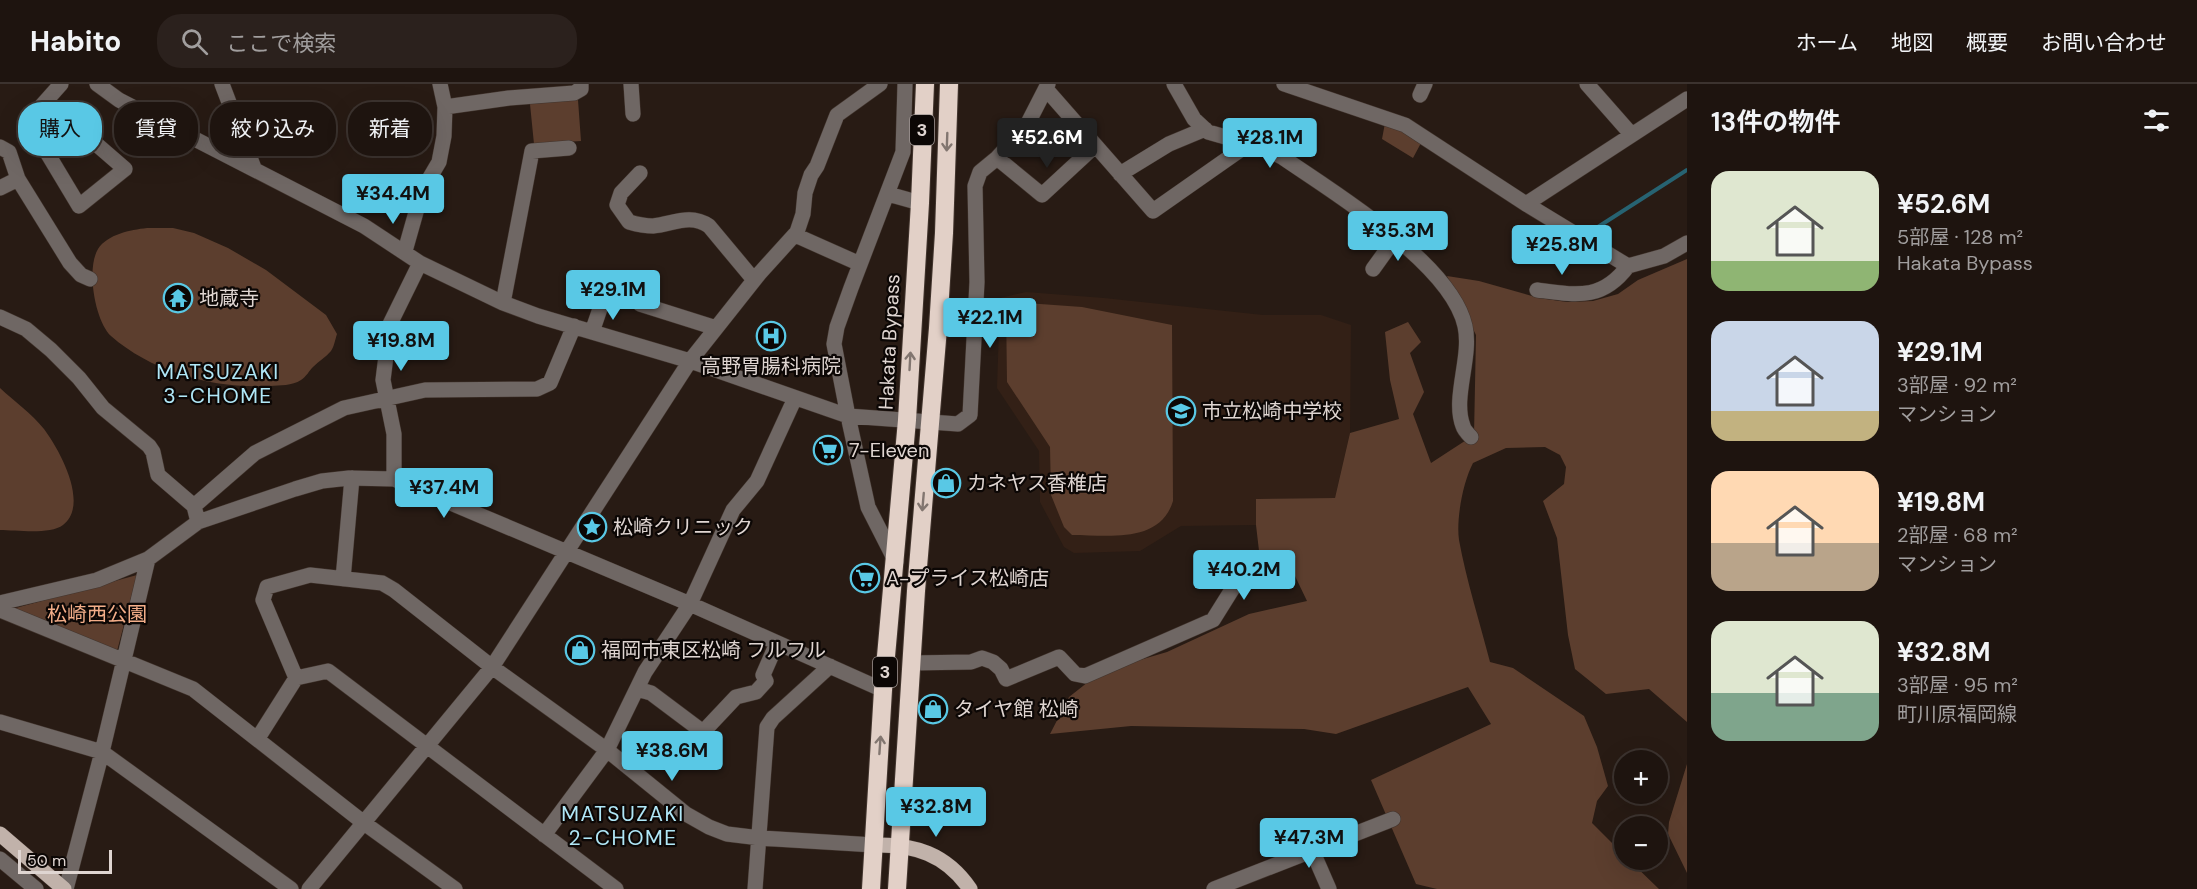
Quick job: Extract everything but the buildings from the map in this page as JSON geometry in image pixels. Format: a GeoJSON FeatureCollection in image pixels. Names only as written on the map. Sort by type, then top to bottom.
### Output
{"type":"FeatureCollection","features":[{"type":"Feature","properties":{"kind":"highway","name":"Hakata Bypass"},"geometry":{"type":"LineString","coordinates":[[871,889],[883,690],[907,420],[925,84]]}},
{"type":"Feature","properties":{"kind":"highway","name":"3"},"geometry":{"type":"LineString","coordinates":[[897,889],[911,663],[944,234],[949,84]]}},
{"type":"Feature","properties":{"kind":"main road"},"geometry":{"type":"LineString","coordinates":[[0,834],[65,889]]}},
{"type":"Feature","properties":{"kind":"main road"},"geometry":{"type":"LineString","coordinates":[[874,845],[899,845],[929,853],[947,865],[970,889]]}},
{"type":"Feature","properties":{"kind":"street"},"geometry":{"type":"LineString","coordinates":[[45,102],[125,170],[79,206],[28,121],[61,84]]}},
{"type":"Feature","properties":{"kind":"street"},"geometry":{"type":"LineString","coordinates":[[97,84],[119,100],[364,226],[420,263],[503,303],[673,358],[690,361],[848,417],[930,423],[958,424],[970,415],[977,282],[975,186],[980,172],[997,158],[1027,125],[1047,86],[1095,146],[1153,211],[1250,143]]}},
{"type":"Feature","properties":{"kind":"street"},"geometry":{"type":"LineString","coordinates":[[222,84],[254,168]]}},
{"type":"Feature","properties":{"kind":"street"},"geometry":{"type":"LineString","coordinates":[[405,251],[422,190],[439,162],[444,136],[445,107],[440,84]]}},
{"type":"Feature","properties":{"kind":"street"},"geometry":{"type":"LineString","coordinates":[[445,107],[509,91],[574,93],[581,89],[581,84]]}},
{"type":"Feature","properties":{"kind":"street"},"geometry":{"type":"LineString","coordinates":[[631,84],[633,114]]}},
{"type":"Feature","properties":{"kind":"street"},"geometry":{"type":"LineString","coordinates":[[309,889],[492,667],[690,361],[754,280],[795,235],[803,214],[805,193],[837,115],[880,84]]}},
{"type":"Feature","properties":{"kind":"street"},"geometry":{"type":"LineString","coordinates":[[896,561],[868,507],[834,344],[837,327],[903,152],[905,84]]}},
{"type":"Feature","properties":{"kind":"street"},"geometry":{"type":"LineString","coordinates":[[1174,84],[1194,119],[1208,132],[1250,143],[1282,157],[1396,237],[1453,296],[1465,326],[1467,356],[1460,406],[1463,426],[1471,437]]}},
{"type":"Feature","properties":{"kind":"street"},"geometry":{"type":"LineString","coordinates":[[1284,84],[1405,125],[1526,204],[1629,266]]}},
{"type":"Feature","properties":{"kind":"street"},"geometry":{"type":"LineString","coordinates":[[1587,84],[1631,134]]}},
{"type":"Feature","properties":{"kind":"street"},"geometry":{"type":"LineString","coordinates":[[1526,204],[1687,99]]}},
{"type":"Feature","properties":{"kind":"street"},"geometry":{"type":"LineString","coordinates":[[1120,174],[1169,144],[1205,129]]}},
{"type":"Feature","properties":{"kind":"street"},"geometry":{"type":"LineString","coordinates":[[997,158],[1042,195],[1095,146]]}},
{"type":"Feature","properties":{"kind":"street"},"geometry":{"type":"LineString","coordinates":[[0,147],[9,152],[18,179],[70,263],[81,275],[90,279]]}},
{"type":"Feature","properties":{"kind":"street"},"geometry":{"type":"LineString","coordinates":[[503,303],[532,151],[569,148]]}},
{"type":"Feature","properties":{"kind":"street"},"geometry":{"type":"LineString","coordinates":[[640,173],[621,193],[617,205],[629,222],[652,226],[690,219],[700,220],[709,226],[754,280]]}},
{"type":"Feature","properties":{"kind":"street"},"geometry":{"type":"LineString","coordinates":[[0,188],[18,179]]}},
{"type":"Feature","properties":{"kind":"street"},"geometry":{"type":"LineString","coordinates":[[888,194],[920,203]]}},
{"type":"Feature","properties":{"kind":"street"},"geometry":{"type":"LineString","coordinates":[[795,235],[860,264]]}},
{"type":"Feature","properties":{"kind":"street"},"geometry":{"type":"LineString","coordinates":[[1374,269],[1396,237]]}},
{"type":"Feature","properties":{"kind":"street"},"geometry":{"type":"LineString","coordinates":[[1537,290],[1586,293],[1603,290],[1618,280],[1629,266],[1664,256],[1687,243]]}},
{"type":"Feature","properties":{"kind":"street"},"geometry":{"type":"LineString","coordinates":[[394,480],[394,434],[383,380],[390,324],[420,263]]}},
{"type":"Feature","properties":{"kind":"street"},"geometry":{"type":"LineString","coordinates":[[592,332],[603,300]]}},
{"type":"Feature","properties":{"kind":"street"},"geometry":{"type":"LineString","coordinates":[[640,304],[716,328]]}},
{"type":"Feature","properties":{"kind":"street"},"geometry":{"type":"LineString","coordinates":[[0,317],[26,329],[51,350],[79,378],[103,408],[149,446],[153,452],[158,475],[194,506],[198,522]]}},
{"type":"Feature","properties":{"kind":"street"},"geometry":{"type":"LineString","coordinates":[[194,506],[255,453],[344,408],[425,390],[537,389],[550,383],[574,326]]}},
{"type":"Feature","properties":{"kind":"street"},"geometry":{"type":"LineString","coordinates":[[544,835],[607,750],[645,672],[690,604],[733,510],[757,481],[795,398]]}},
{"type":"Feature","properties":{"kind":"street"},"geometry":{"type":"LineString","coordinates":[[0,603],[97,580],[148,559],[198,522],[322,481],[375,477],[394,480],[690,604],[883,690]]}},
{"type":"Feature","properties":{"kind":"street"},"geometry":{"type":"LineString","coordinates":[[343,579],[352,478]]}},
{"type":"Feature","properties":{"kind":"street"},"geometry":{"type":"LineString","coordinates":[[65,889],[102,752],[148,559]]}},
{"type":"Feature","properties":{"kind":"street"},"geometry":{"type":"LineString","coordinates":[[911,663],[971,662],[982,658],[993,662],[1001,669],[1006,679],[1059,657],[1075,674],[1085,676],[1213,620],[1248,564]]}},
{"type":"Feature","properties":{"kind":"street"},"geometry":{"type":"LineString","coordinates":[[296,678],[263,600],[267,587],[310,575],[382,583],[492,667],[607,750],[686,814],[709,827],[727,834],[760,838],[874,845]]}},
{"type":"Feature","properties":{"kind":"street"},"geometry":{"type":"LineString","coordinates":[[0,610],[193,689],[364,823],[455,889]]}},
{"type":"Feature","properties":{"kind":"street"},"geometry":{"type":"LineString","coordinates":[[638,689],[651,693],[703,732],[736,697],[756,692],[766,681],[763,675],[777,643]]}},
{"type":"Feature","properties":{"kind":"street"},"geometry":{"type":"LineString","coordinates":[[755,889],[767,727],[773,718],[830,666]]}},
{"type":"Feature","properties":{"kind":"street"},"geometry":{"type":"LineString","coordinates":[[258,738],[296,678],[328,671],[615,889]]}},
{"type":"Feature","properties":{"kind":"street"},"geometry":{"type":"LineString","coordinates":[[0,722],[102,752],[291,889]]}},
{"type":"Feature","properties":{"kind":"street"},"geometry":{"type":"LineString","coordinates":[[1214,889],[1392,819]]}},
{"type":"Feature","properties":{"kind":"street"},"geometry":{"type":"LineString","coordinates":[[1312,850],[1329,889]]}},
{"type":"Feature","properties":{"kind":"street"},"geometry":{"type":"LineString","coordinates":[[0,859],[36,889]]}},
{"type":"Feature","properties":{"kind":"shaded area","name":"市立松崎中学校"},"geometry":{"type":"Polygon","coordinates":[[[1026,292],[1263,315],[1321,315],[1351,325],[1350,433],[1335,498],[1256,499],[1256,525],[1181,526],[1140,551],[1074,553],[1064,547],[1040,502],[1039,451],[997,388],[1000,298],[1026,292]]]}},
{"type":"Feature","properties":{"kind":"green space"},"geometry":{"type":"Polygon","coordinates":[[[578,100],[581,141],[534,144],[530,104],[578,100]]]}},
{"type":"Feature","properties":{"kind":"green space"},"geometry":{"type":"Polygon","coordinates":[[[1385,123],[1406,131],[1421,143],[1413,158],[1382,139],[1385,123]]]}},
{"type":"Feature","properties":{"kind":"green space"},"geometry":{"type":"Polygon","coordinates":[[[147,228],[173,228],[194,233],[228,248],[266,270],[326,315],[337,334],[331,351],[297,382],[249,386],[228,385],[186,376],[146,360],[128,349],[111,336],[101,319],[94,294],[94,258],[102,244],[113,236],[147,228]]]}},
{"type":"Feature","properties":{"kind":"green space"},"geometry":{"type":"Polygon","coordinates":[[[1687,259],[1687,722],[1649,689],[1606,694],[1575,669],[1568,635],[1557,538],[1543,501],[1564,484],[1566,467],[1560,455],[1545,447],[1506,448],[1473,463],[1463,490],[1459,511],[1459,540],[1490,662],[1513,668],[1584,716],[1597,747],[1608,786],[1597,801],[1592,823],[1614,845],[1614,870],[1639,870],[1659,889],[1437,889],[1416,884],[1371,780],[1491,724],[1468,687],[1336,734],[1304,729],[1131,726],[1050,734],[1069,697],[1102,671],[1167,652],[1249,614],[1307,601],[1294,574],[1261,568],[1256,525],[1256,499],[1335,498],[1350,433],[1399,419],[1390,380],[1385,332],[1408,322],[1421,342],[1410,353],[1424,392],[1413,414],[1431,463],[1474,435],[1476,335],[1447,276],[1479,281],[1539,298],[1567,302],[1593,301],[1618,294],[1638,280],[1687,259]]]}},
{"type":"Feature","properties":{"kind":"green space"},"geometry":{"type":"Polygon","coordinates":[[[1026,303],[1082,307],[1172,325],[1173,501],[1166,515],[1145,531],[1116,536],[1072,535],[1064,527],[1051,495],[1050,447],[1007,382],[1006,306],[1026,303]]]}},
{"type":"Feature","properties":{"kind":"green space"},"geometry":{"type":"Polygon","coordinates":[[[0,388],[44,429],[64,463],[73,491],[74,504],[71,516],[57,528],[42,531],[0,530],[0,388]]]}},
{"type":"Feature","properties":{"kind":"green space","name":"松崎西公園"},"geometry":{"type":"Polygon","coordinates":[[[137,575],[117,651],[12,609],[137,575]]]}},
{"type":"Feature","properties":{"kind":"green space"},"geometry":{"type":"Polygon","coordinates":[[[1687,764],[1687,873],[1668,834],[1669,822],[1687,764]]]}},
{"type":"Feature","properties":{"kind":"waterway"},"geometry":{"type":"LineString","coordinates":[[1590,232],[1687,170]]}},
{"type":"Feature","properties":{"kind":"place","name":"地蔵寺"},"geometry":{"type":"Point","coordinates":[178,298]}},
{"type":"Feature","properties":{"kind":"place","name":"高野胃腸科病院"},"geometry":{"type":"Point","coordinates":[771,336]}},
{"type":"Feature","properties":{"kind":"place","name":"市立松崎中学校"},"geometry":{"type":"Point","coordinates":[1181,411]}},
{"type":"Feature","properties":{"kind":"place","name":"7-Eleven"},"geometry":{"type":"Point","coordinates":[828,450]}},
{"type":"Feature","properties":{"kind":"place","name":"カネヤス香椎店"},"geometry":{"type":"Point","coordinates":[946,483]}},
{"type":"Feature","properties":{"kind":"place","name":"松崎クリニック"},"geometry":{"type":"Point","coordinates":[592,527]}},
{"type":"Feature","properties":{"kind":"place","name":"A-プライス松崎店"},"geometry":{"type":"Point","coordinates":[865,578]}},
{"type":"Feature","properties":{"kind":"place","name":"福岡市東区松崎 フルフル"},"geometry":{"type":"Point","coordinates":[580,650]}},
{"type":"Feature","properties":{"kind":"place","name":"タイヤ館 松崎"},"geometry":{"type":"Point","coordinates":[933,709]}},
{"type":"Feature","properties":{"kind":"district","name":"MATSUZAKI 3-CHOME"},"geometry":{"type":"Point","coordinates":[218,384]}},
{"type":"Feature","properties":{"kind":"district","name":"MATSUZAKI 2-CHOME"},"geometry":{"type":"Point","coordinates":[623,826]}}]}
